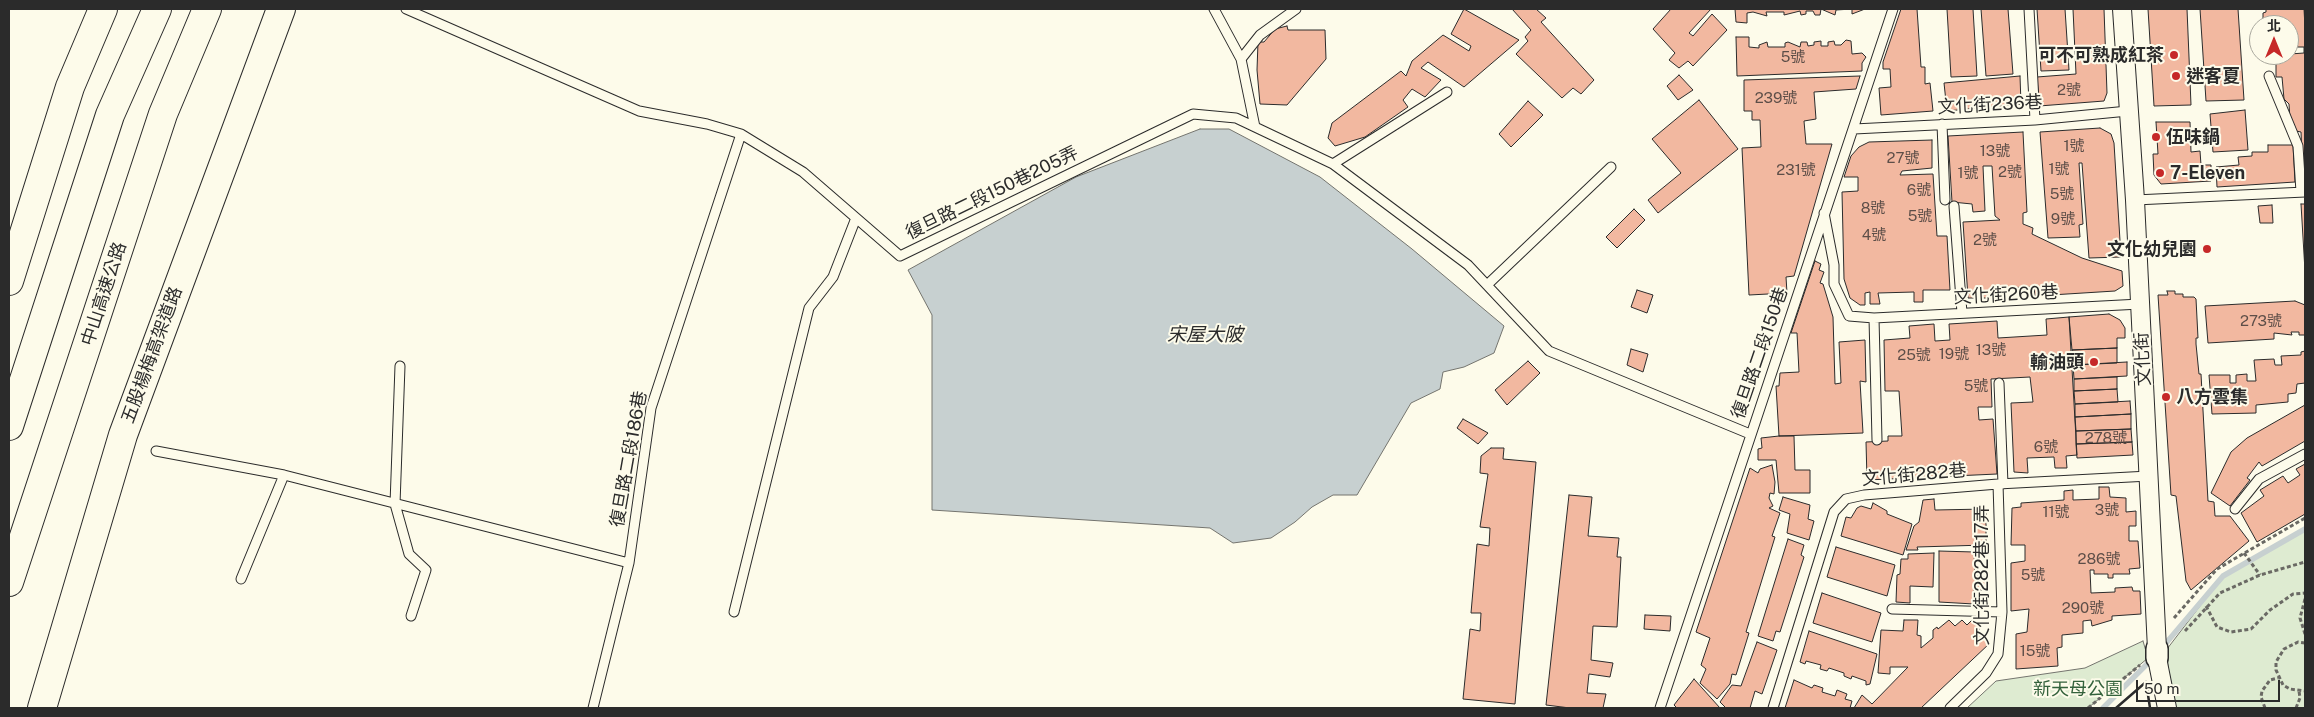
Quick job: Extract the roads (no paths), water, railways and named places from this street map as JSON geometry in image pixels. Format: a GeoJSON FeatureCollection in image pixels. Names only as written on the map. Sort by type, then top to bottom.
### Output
{"type":"FeatureCollection","features":[{"type":"Feature","properties":{"kind":"highway"},"geometry":{"type":"LineString","coordinates":[[9,281],[70,87],[102,9]]}},
{"type":"Feature","properties":{"kind":"highway"},"geometry":{"type":"LineString","coordinates":[[9,426],[110,115],[157,9]]}},
{"type":"Feature","properties":{"kind":"highway","name":"中山高速公路"},"geometry":{"type":"LineString","coordinates":[[9,582],[163,114],[207,9]]}},
{"type":"Feature","properties":{"kind":"highway","name":"五股楊梅高架道路"},"geometry":{"type":"LineString","coordinates":[[42,708],[122,434],[282,9]]}},
{"type":"Feature","properties":{"kind":"street","name":"文化街"},"geometry":{"type":"LineString","coordinates":[[2122,9],[2135,200],[2149,476],[2153,652],[2167,708]]}},
{"type":"Feature","properties":{"kind":"lane","name":"復旦路二段150巷205弄"},"geometry":{"type":"LineString","coordinates":[[406,9],[640,111],[707,124],[741,134],[803,172],[900,256],[1193,114],[1236,118],[1333,164],[1468,265],[1549,351],[1750,434]]}},
{"type":"Feature","properties":{"kind":"lane"},"geometry":{"type":"LineString","coordinates":[[1214,9],[1241,59],[1255,127]]}},
{"type":"Feature","properties":{"kind":"lane"},"geometry":{"type":"LineString","coordinates":[[1241,59],[1260,35],[1296,9]]}},
{"type":"Feature","properties":{"kind":"lane","name":"復旦路二段150巷"},"geometry":{"type":"LineString","coordinates":[[1660,708],[1893,9]]}},
{"type":"Feature","properties":{"kind":"lane"},"geometry":{"type":"LineString","coordinates":[[2029,9],[2035,120]]}},
{"type":"Feature","properties":{"kind":"lane"},"geometry":{"type":"LineString","coordinates":[[2135,200],[2303,192],[2298,146],[2269,76]]}},
{"type":"Feature","properties":{"kind":"lane"},"geometry":{"type":"LineString","coordinates":[[1333,164],[1447,92]]}},
{"type":"Feature","properties":{"kind":"lane","name":"文化街236巷"},"geometry":{"type":"LineString","coordinates":[[1854,129],[2035,120],[2128,111]]}},
{"type":"Feature","properties":{"kind":"lane"},"geometry":{"type":"LineString","coordinates":[[1942,124],[1945,200]]}},
{"type":"Feature","properties":{"kind":"lane","name":"復旦路二段186巷"},"geometry":{"type":"LineString","coordinates":[[593,708],[629,563],[651,408],[741,134]]}},
{"type":"Feature","properties":{"kind":"lane"},"geometry":{"type":"LineString","coordinates":[[1487,285],[1611,167]]}},
{"type":"Feature","properties":{"kind":"lane"},"geometry":{"type":"LineString","coordinates":[[1954,206],[1962,314]]}},
{"type":"Feature","properties":{"kind":"lane","name":"文化街260巷"},"geometry":{"type":"LineString","coordinates":[[1824,212],[1834,265],[1834,284],[1849,316],[1874,318],[2140,304]]}},
{"type":"Feature","properties":{"kind":"lane"},"geometry":{"type":"LineString","coordinates":[[734,612],[809,308],[833,277],[856,218]]}},
{"type":"Feature","properties":{"kind":"lane"},"geometry":{"type":"LineString","coordinates":[[1874,318],[1877,440]]}},
{"type":"Feature","properties":{"kind":"lane"},"geometry":{"type":"LineString","coordinates":[[400,366],[395,504],[409,554],[426,570],[411,616]]}},
{"type":"Feature","properties":{"kind":"lane","name":"文化街282巷17弄"},"geometry":{"type":"LineString","coordinates":[[1950,708],[1986,673],[1998,654],[2002,612],[1999,384]]}},
{"type":"Feature","properties":{"kind":"lane"},"geometry":{"type":"LineString","coordinates":[[156,452],[284,475],[629,563]]}},
{"type":"Feature","properties":{"kind":"lane"},"geometry":{"type":"LineString","coordinates":[[2235,509],[2259,479],[2305,454]]}},
{"type":"Feature","properties":{"kind":"lane"},"geometry":{"type":"LineString","coordinates":[[241,579],[284,475]]}},
{"type":"Feature","properties":{"kind":"lane","name":"文化街282巷"},"geometry":{"type":"LineString","coordinates":[[1773,708],[1834,512],[1846,499],[1864,495],[2001,484],[2149,476]]}},
{"type":"Feature","properties":{"kind":"lane"},"geometry":{"type":"LineString","coordinates":[[1892,609],[2002,612]]}},
{"type":"Feature","properties":{"kind":"water","name":"宋屋大陂"},"geometry":{"type":"Polygon","coordinates":[[[1200,129],[1229,129],[1320,177],[1412,249],[1504,326],[1494,353],[1464,367],[1443,372],[1440,389],[1411,403],[1357,495],[1333,495],[1312,507],[1295,522],[1271,538],[1233,543],[1210,528],[932,510],[932,315],[908,270],[1076,177],[1200,129]]]}},
{"type":"Feature","properties":{"kind":"waterway"},"geometry":{"type":"LineString","coordinates":[[2161,649],[2223,576],[2305,529]]}},
{"type":"Feature","properties":{"kind":"waterway"},"geometry":{"type":"LineString","coordinates":[[2103,708],[2153,658]]}},
{"type":"Feature","properties":{"kind":"place","name":"可不可熟成紅茶"},"geometry":{"type":"Point","coordinates":[2174,55]}},
{"type":"Feature","properties":{"kind":"place","name":"迷客夏"},"geometry":{"type":"Point","coordinates":[2176,76]}},
{"type":"Feature","properties":{"kind":"place","name":"伍味鍋"},"geometry":{"type":"Point","coordinates":[2156,137]}},
{"type":"Feature","properties":{"kind":"place","name":"7-Eleven"},"geometry":{"type":"Point","coordinates":[2160,173]}},
{"type":"Feature","properties":{"kind":"place","name":"文化幼兒園"},"geometry":{"type":"Point","coordinates":[2207,249]}},
{"type":"Feature","properties":{"kind":"place","name":"輸油頭"},"geometry":{"type":"Point","coordinates":[2094,362]}},
{"type":"Feature","properties":{"kind":"place","name":"八方雲集"},"geometry":{"type":"Point","coordinates":[2166,397]}},
{"type":"Feature","properties":{"kind":"park label","name":"新天母公園"},"geometry":{"type":"Point","coordinates":[2078,689]}}]}
